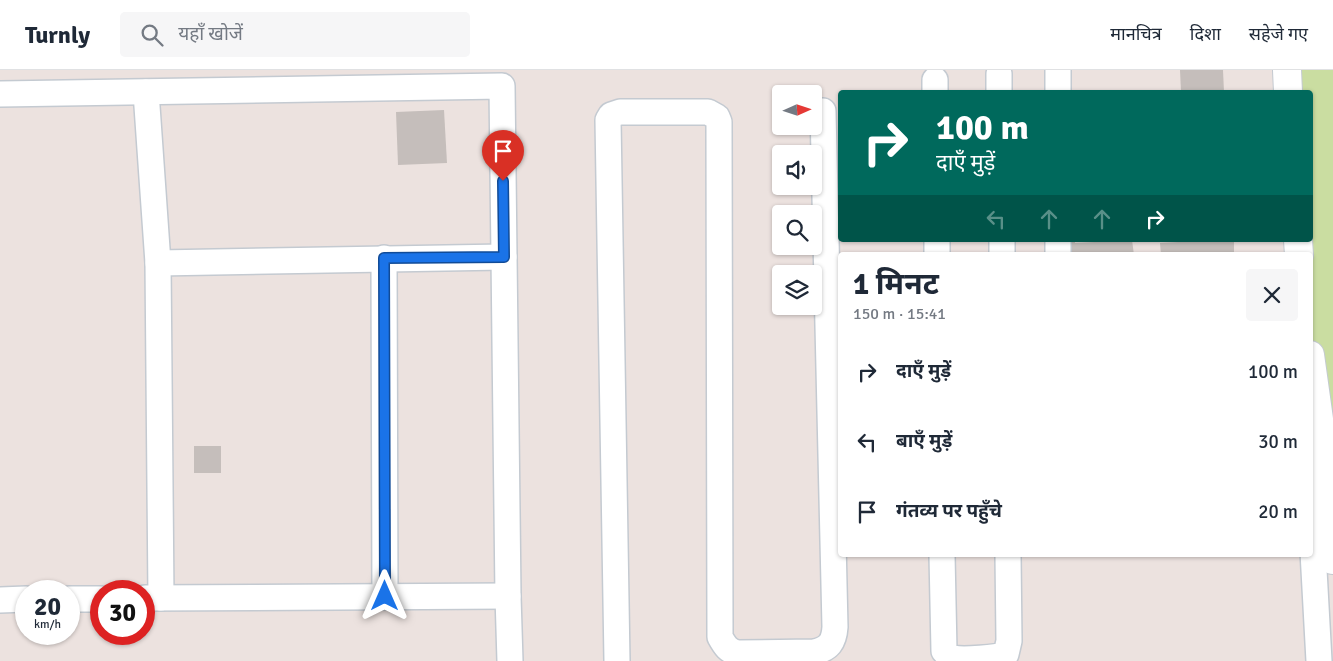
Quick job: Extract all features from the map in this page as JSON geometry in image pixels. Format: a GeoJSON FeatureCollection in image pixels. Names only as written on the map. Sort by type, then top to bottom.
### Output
{"type":"FeatureCollection","features":[{"type":"Feature","properties":{"kind":"street"},"geometry":{"type":"LineString","coordinates":[[1058,70],[1058,90]]}},
{"type":"Feature","properties":{"kind":"street"},"geometry":{"type":"LineString","coordinates":[[1287,70],[1288,90]]}},
{"type":"Feature","properties":{"kind":"street"},"geometry":{"type":"LineString","coordinates":[[0,94],[502,86],[510,661]]}},
{"type":"Feature","properties":{"kind":"street"},"geometry":{"type":"LineString","coordinates":[[146,92],[158,263],[152,580]]}},
{"type":"Feature","properties":{"kind":"street"},"geometry":{"type":"LineString","coordinates":[[617,661],[608,127],[611,115],[620,112],[708,112],[717,117],[719,122],[720,637],[730,651],[738,653],[814,652],[822,650],[831,644],[834,636],[834,301],[823,110]]}},
{"type":"Feature","properties":{"kind":"street"},"geometry":{"type":"LineString","coordinates":[[158,263],[504,257]]}},
{"type":"Feature","properties":{"kind":"street"},"geometry":{"type":"LineString","coordinates":[[384,258],[385,596]]}},
{"type":"Feature","properties":{"kind":"street"},"geometry":{"type":"LineString","coordinates":[[1313,376],[1325,462],[1333,560]]}},
{"type":"Feature","properties":{"kind":"street"},"geometry":{"type":"LineString","coordinates":[[1313,552],[1319,661]]}},
{"type":"Feature","properties":{"kind":"street"},"geometry":{"type":"LineString","coordinates":[[942,557],[944,651],[948,656],[957,658],[999,657],[1008,651],[1008,557]]}},
{"type":"Feature","properties":{"kind":"street"},"geometry":{"type":"LineString","coordinates":[[155,598],[508,596]]}},
{"type":"Feature","properties":{"kind":"street"},"geometry":{"type":"LineString","coordinates":[[0,600],[15,599]]}},
{"type":"Feature","properties":{"kind":"green space"},"geometry":{"type":"Polygon","coordinates":[[[1285,70],[1333,70],[1333,576],[1313,364],[1313,252],[1310,252],[1310,242],[1313,242],[1313,90],[1287,90],[1285,70]]]}},
{"type":"Feature","properties":{"kind":"building"},"geometry":{"type":"Polygon","coordinates":[[[1180,70],[1223,70],[1224,90],[1181,90],[1180,70]]]}},
{"type":"Feature","properties":{"kind":"building"},"geometry":{"type":"Polygon","coordinates":[[[444,110],[447,163],[398,165],[396,112],[444,110]]]}},
{"type":"Feature","properties":{"kind":"building"},"geometry":{"type":"Polygon","coordinates":[[[1060,242],[1132,242],[1134,252],[1061,252],[1060,242]]]}},
{"type":"Feature","properties":{"kind":"building"},"geometry":{"type":"Polygon","coordinates":[[[1234,242],[1234,252],[1161,252],[1160,243],[1234,242]]]}},
{"type":"Feature","properties":{"kind":"building"},"geometry":{"type":"Polygon","coordinates":[[[194,446],[221,446],[221,473],[194,473],[194,446]]]}},
{"type":"Feature","properties":{"kind":"route"},"geometry":{"type":"LineString","coordinates":[[385,596],[384,258],[504,257],[503,181]]}}]}
